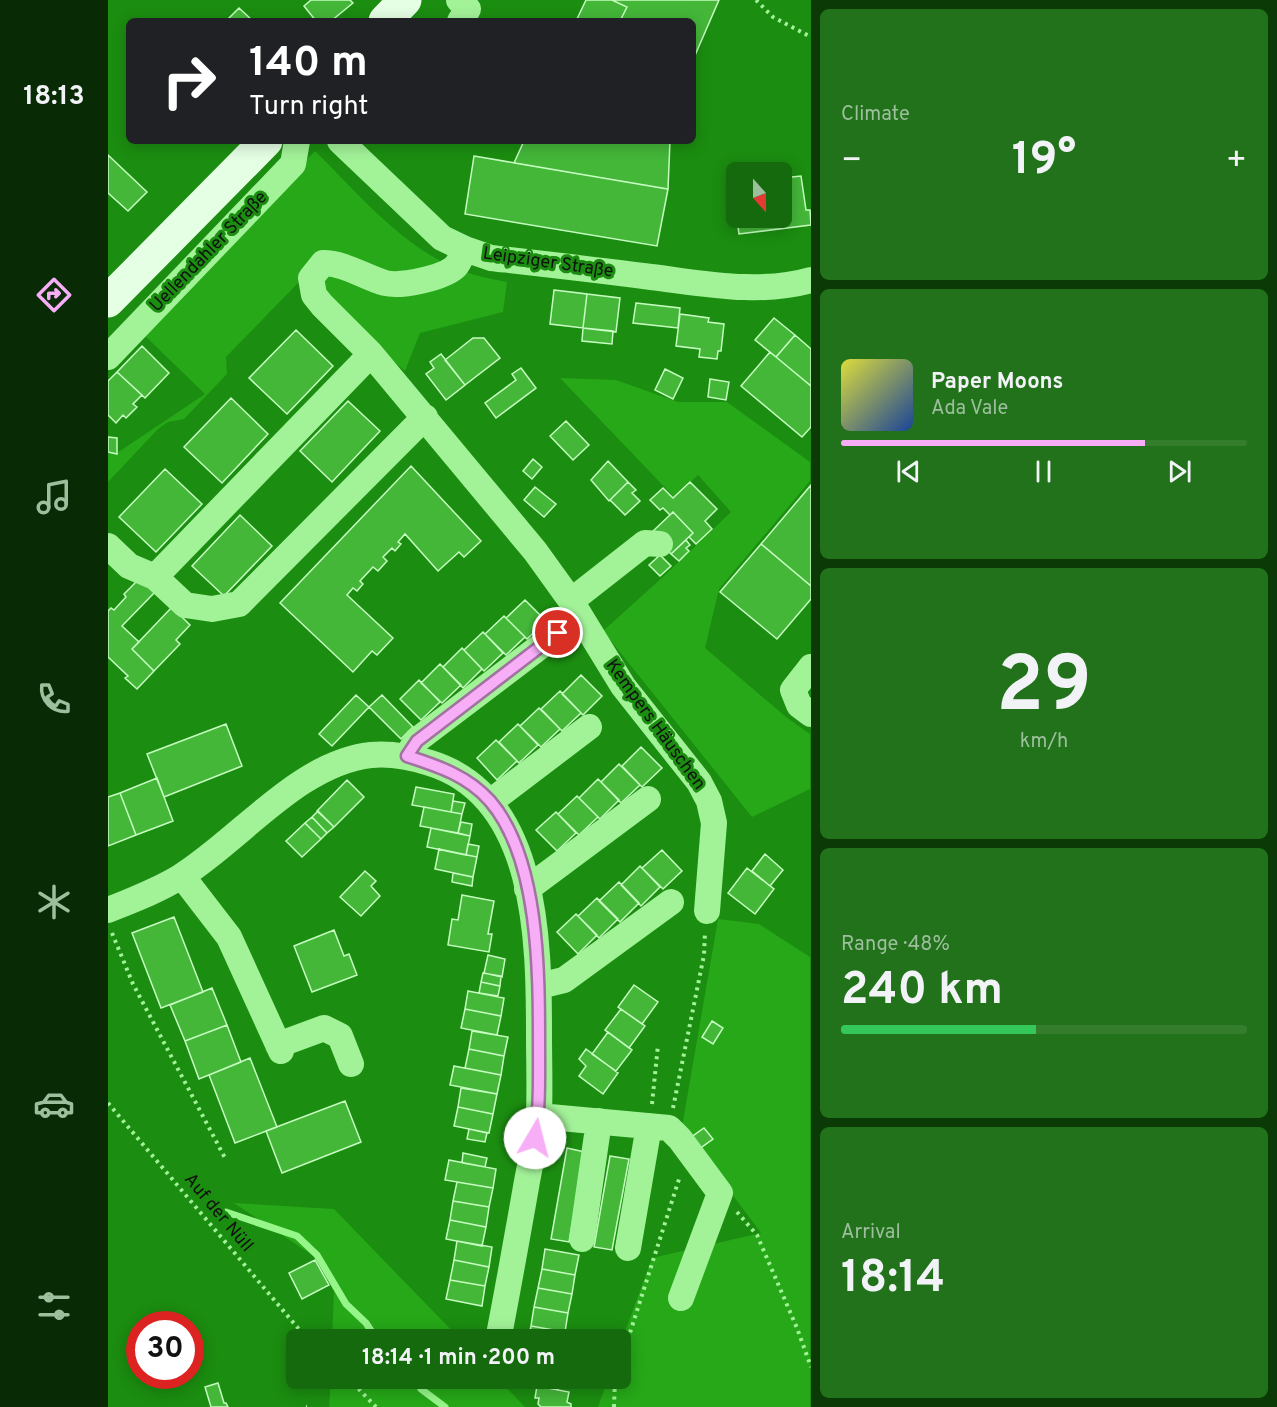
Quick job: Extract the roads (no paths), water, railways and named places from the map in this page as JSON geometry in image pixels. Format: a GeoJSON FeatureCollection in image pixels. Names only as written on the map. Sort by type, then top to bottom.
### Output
{"type":"FeatureCollection","features":[{"type":"Feature","properties":{"kind":"main road"},"geometry":{"type":"LineString","coordinates":[[388,18],[405,0]]}},
{"type":"Feature","properties":{"kind":"main road","name":"Uellendahler Straße"},"geometry":{"type":"LineString","coordinates":[[108,301],[263,144]]}},
{"type":"Feature","properties":{"kind":"street"},"geometry":{"type":"LineString","coordinates":[[459,0],[468,9],[462,18]]}},
{"type":"Feature","properties":{"kind":"street","name":"Uellendahler Straße"},"geometry":{"type":"LineString","coordinates":[[108,357],[293,164],[296,144]]}},
{"type":"Feature","properties":{"kind":"street","name":"Leipziger Straße"},"geometry":{"type":"LineString","coordinates":[[352,145],[441,238],[491,258],[715,285],[806,288]]}},
{"type":"Feature","properties":{"kind":"street","name":"Kempers Häuschen"},"geometry":{"type":"LineString","coordinates":[[465,249],[455,266],[446,272],[406,284],[387,284],[336,263],[323,263],[311,278],[314,295],[371,354],[535,551],[571,601],[623,686],[699,782],[709,801],[714,824],[707,911]]}},
{"type":"Feature","properties":{"kind":"street"},"geometry":{"type":"LineString","coordinates":[[155,577],[371,354]]}},
{"type":"Feature","properties":{"kind":"street"},"geometry":{"type":"LineString","coordinates":[[108,546],[129,566],[155,577],[185,605],[212,609],[239,604],[424,417]]}},
{"type":"Feature","properties":{"kind":"street"},"geometry":{"type":"LineString","coordinates":[[571,601],[645,543],[660,544]]}},
{"type":"Feature","properties":{"kind":"street"},"geometry":{"type":"LineString","coordinates":[[407,756],[417,741],[558,633]]}},
{"type":"Feature","properties":{"kind":"street"},"geometry":{"type":"LineString","coordinates":[[810,667],[793,690],[799,705],[810,714]]}},
{"type":"Feature","properties":{"kind":"street"},"geometry":{"type":"LineString","coordinates":[[490,802],[589,728]]}},
{"type":"Feature","properties":{"kind":"street"},"geometry":{"type":"LineString","coordinates":[[108,910],[148,895],[182,876],[305,779],[339,763],[371,755],[407,756],[439,766],[470,782],[490,802],[513,841],[522,863],[535,937],[539,986],[539,1116],[500,1329]]}},
{"type":"Feature","properties":{"kind":"street"},"geometry":{"type":"LineString","coordinates":[[527,889],[648,799]]}},
{"type":"Feature","properties":{"kind":"street"},"geometry":{"type":"LineString","coordinates":[[182,876],[229,937],[279,1048],[324,1028],[340,1036],[351,1064]]}},
{"type":"Feature","properties":{"kind":"street"},"geometry":{"type":"LineString","coordinates":[[539,986],[564,980],[671,902]]}},
{"type":"Feature","properties":{"kind":"street"},"geometry":{"type":"LineString","coordinates":[[539,1116],[659,1127],[680,1139],[720,1193],[681,1298]]}},
{"type":"Feature","properties":{"kind":"street"},"geometry":{"type":"LineString","coordinates":[[582,1239],[599,1121]]}},
{"type":"Feature","properties":{"kind":"street"},"geometry":{"type":"LineString","coordinates":[[628,1248],[659,1127]]}},
{"type":"Feature","properties":{"kind":"waterway"},"geometry":{"type":"LineString","coordinates":[[226,1212],[297,1236],[317,1255],[346,1304],[370,1329]]}},
{"type":"Feature","properties":{"kind":"waterway"},"geometry":{"type":"LineString","coordinates":[[421,1389],[445,1407]]}}]}
